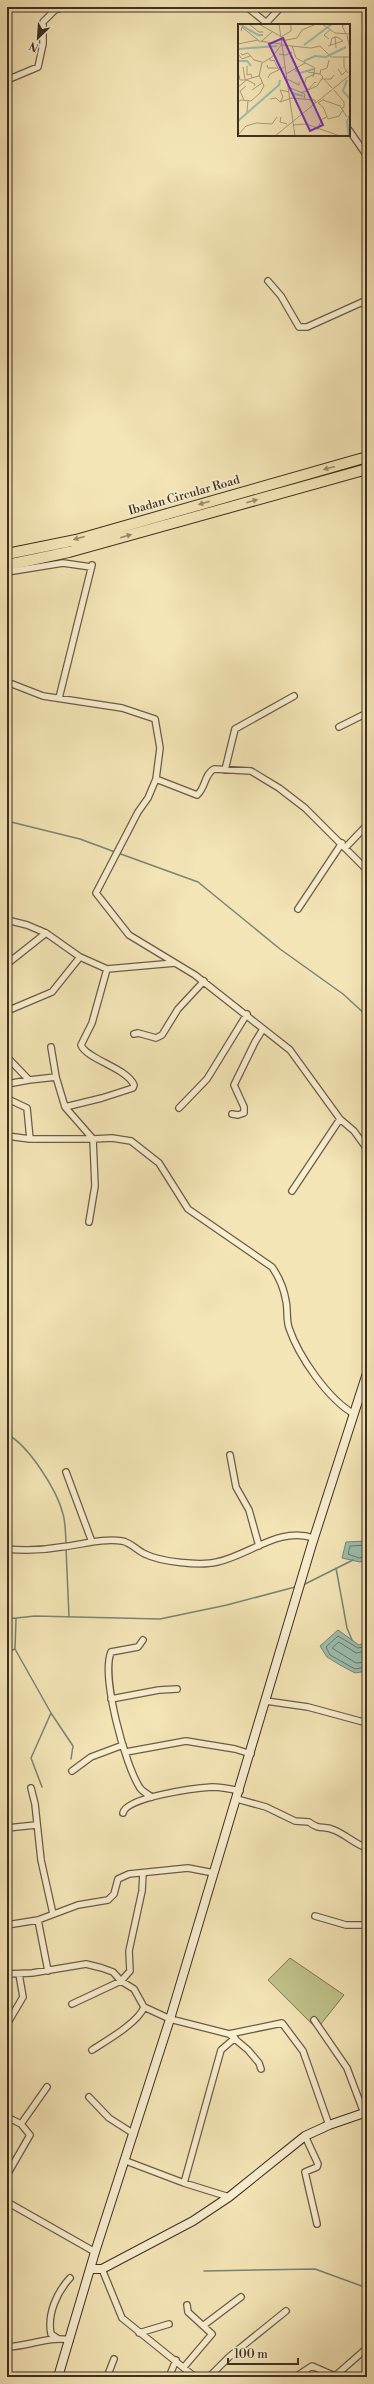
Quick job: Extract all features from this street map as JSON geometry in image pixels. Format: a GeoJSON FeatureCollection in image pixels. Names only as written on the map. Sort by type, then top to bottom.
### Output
{"type":"FeatureCollection","features":[{"type":"Feature","properties":{"kind":"highway","name":"Ibadan Circular Road"},"geometry":{"type":"LineString","coordinates":[[7,554],[76,540],[367,457]]}},
{"type":"Feature","properties":{"kind":"highway","name":"Ibadan Circular Road"},"geometry":{"type":"LineString","coordinates":[[7,566],[69,552],[367,469]]}},
{"type":"Feature","properties":{"kind":"main road"},"geometry":{"type":"LineString","coordinates":[[58,2377],[95,2252],[126,2161],[251,1754],[314,1538],[367,1373]]}},
{"type":"Feature","properties":{"kind":"main road"},"geometry":{"type":"LineString","coordinates":[[90,2269],[102,2269],[193,2221],[229,2197],[305,2136],[329,2125],[365,2112]]}},
{"type":"Feature","properties":{"kind":"street"},"geometry":{"type":"LineString","coordinates":[[7,80],[38,67],[43,44],[43,22],[55,10],[65,7]]}},
{"type":"Feature","properties":{"kind":"street"},"geometry":{"type":"LineString","coordinates":[[247,7],[268,23],[281,7]]}},
{"type":"Feature","properties":{"kind":"street"},"geometry":{"type":"LineString","coordinates":[[350,131],[367,156]]}},
{"type":"Feature","properties":{"kind":"street"},"geometry":{"type":"LineString","coordinates":[[268,281],[281,296],[299,327],[307,327],[367,300]]}},
{"type":"Feature","properties":{"kind":"street"},"geometry":{"type":"LineString","coordinates":[[7,572],[63,563],[91,566],[59,698]]}},
{"type":"Feature","properties":{"kind":"street"},"geometry":{"type":"LineString","coordinates":[[7,682],[42,696],[122,708],[155,719],[160,748],[156,779],[148,798],[138,812],[96,893],[129,935],[204,981],[290,1050],[340,1119],[354,1131],[367,1149]]}},
{"type":"Feature","properties":{"kind":"street"},"geometry":{"type":"LineString","coordinates":[[225,770],[235,728],[294,696]]}},
{"type":"Feature","properties":{"kind":"street"},"geometry":{"type":"LineString","coordinates":[[339,727],[367,713]]}},
{"type":"Feature","properties":{"kind":"street"},"geometry":{"type":"LineString","coordinates":[[156,779],[197,795],[201,792],[210,771],[214,769],[252,771],[305,808],[344,845],[367,870]]}},
{"type":"Feature","properties":{"kind":"street"},"geometry":{"type":"LineString","coordinates":[[298,909],[344,845],[367,825]]}},
{"type":"Feature","properties":{"kind":"street"},"geometry":{"type":"LineString","coordinates":[[7,920],[27,925],[46,933],[80,957],[107,969],[175,962]]}},
{"type":"Feature","properties":{"kind":"street"},"geometry":{"type":"LineString","coordinates":[[7,964],[46,933]]}},
{"type":"Feature","properties":{"kind":"street"},"geometry":{"type":"LineString","coordinates":[[7,1011],[52,992],[80,957]]}},
{"type":"Feature","properties":{"kind":"street"},"geometry":{"type":"LineString","coordinates":[[65,1107],[102,1098],[132,1088],[134,1085],[104,1061],[83,1050],[81,1045],[92,1023],[107,969]]}},
{"type":"Feature","properties":{"kind":"street"},"geometry":{"type":"LineString","coordinates":[[134,1034],[138,1033],[156,1038],[162,1035],[182,1004],[204,981]]}},
{"type":"Feature","properties":{"kind":"street"},"geometry":{"type":"LineString","coordinates":[[179,1108],[207,1079],[247,1014]]}},
{"type":"Feature","properties":{"kind":"street"},"geometry":{"type":"LineString","coordinates":[[232,1114],[238,1115],[244,1112],[244,1107],[234,1085],[255,1042],[264,1029]]}},
{"type":"Feature","properties":{"kind":"street"},"geometry":{"type":"LineString","coordinates":[[51,1047],[56,1078],[65,1107],[93,1139],[94,1186],[89,1222]]}},
{"type":"Feature","properties":{"kind":"street"},"geometry":{"type":"LineString","coordinates":[[7,1057],[29,1080]]}},
{"type":"Feature","properties":{"kind":"street"},"geometry":{"type":"LineString","coordinates":[[7,1084],[29,1080],[56,1078]]}},
{"type":"Feature","properties":{"kind":"street"},"geometry":{"type":"LineString","coordinates":[[10,1100],[26,1108],[30,1139]]}},
{"type":"Feature","properties":{"kind":"street"},"geometry":{"type":"LineString","coordinates":[[292,1191],[340,1119]]}},
{"type":"Feature","properties":{"kind":"street"},"geometry":{"type":"LineString","coordinates":[[7,1136],[30,1139],[112,1138],[131,1141],[158,1163],[188,1208],[272,1267],[280,1280],[286,1300],[289,1328],[300,1354],[336,1400],[354,1414]]}},
{"type":"Feature","properties":{"kind":"street"},"geometry":{"type":"LineString","coordinates":[[230,1455],[236,1487],[249,1510],[259,1546]]}},
{"type":"Feature","properties":{"kind":"street"},"geometry":{"type":"LineString","coordinates":[[66,1472],[92,1542]]}},
{"type":"Feature","properties":{"kind":"street"},"geometry":{"type":"LineString","coordinates":[[7,1549],[21,1550],[54,1548],[92,1542],[122,1541],[156,1558],[204,1563],[217,1562],[284,1536],[303,1534],[314,1538]]}},
{"type":"Feature","properties":{"kind":"street"},"geometry":{"type":"LineString","coordinates":[[143,1640],[138,1647],[111,1652],[109,1683],[111,1699],[123,1745],[140,1787],[152,1797]]}},
{"type":"Feature","properties":{"kind":"street"},"geometry":{"type":"LineString","coordinates":[[111,1699],[159,1690],[177,1689]]}},
{"type":"Feature","properties":{"kind":"street"},"geometry":{"type":"LineString","coordinates":[[266,1701],[308,1707],[367,1723]]}},
{"type":"Feature","properties":{"kind":"street"},"geometry":{"type":"LineString","coordinates":[[126,1752],[186,1741],[236,1749],[251,1754]]}},
{"type":"Feature","properties":{"kind":"street"},"geometry":{"type":"LineString","coordinates":[[72,1771],[97,1753],[123,1745]]}},
{"type":"Feature","properties":{"kind":"street"},"geometry":{"type":"LineString","coordinates":[[123,1814],[124,1809],[131,1803],[152,1797],[211,1787],[238,1795],[295,1821],[309,1822],[312,1826],[324,1830],[332,1829],[367,1848]]}},
{"type":"Feature","properties":{"kind":"street"},"geometry":{"type":"LineString","coordinates":[[31,1788],[35,1804],[36,1825],[39,1832],[41,1860],[53,1914]]}},
{"type":"Feature","properties":{"kind":"street"},"geometry":{"type":"LineString","coordinates":[[7,1828],[36,1825]]}},
{"type":"Feature","properties":{"kind":"street"},"geometry":{"type":"LineString","coordinates":[[7,1924],[38,1920],[78,1905],[108,1900],[112,1898],[116,1884],[122,1876],[188,1868],[214,1873]]}},
{"type":"Feature","properties":{"kind":"street"},"geometry":{"type":"LineString","coordinates":[[72,2004],[121,1981],[131,1967],[129,1951],[142,1891],[143,1873]]}},
{"type":"Feature","properties":{"kind":"street"},"geometry":{"type":"LineString","coordinates":[[315,1916],[346,1925],[367,1925]]}},
{"type":"Feature","properties":{"kind":"street"},"geometry":{"type":"LineString","coordinates":[[38,1920],[48,1971]]}},
{"type":"Feature","properties":{"kind":"street"},"geometry":{"type":"LineString","coordinates":[[7,1974],[48,1971],[86,1964],[113,1972],[121,1981],[134,1989],[144,2007],[170,2019],[229,2034],[260,2063],[262,2069]]}},
{"type":"Feature","properties":{"kind":"street"},"geometry":{"type":"LineString","coordinates":[[7,2024],[23,1997],[19,1974]]}},
{"type":"Feature","properties":{"kind":"street"},"geometry":{"type":"LineString","coordinates":[[92,2050],[125,2027],[142,2012],[144,2007]]}},
{"type":"Feature","properties":{"kind":"street"},"geometry":{"type":"LineString","coordinates":[[314,2020],[347,2068],[365,2112]]}},
{"type":"Feature","properties":{"kind":"street"},"geometry":{"type":"LineString","coordinates":[[229,2034],[282,2023],[303,2051],[329,2125]]}},
{"type":"Feature","properties":{"kind":"street"},"geometry":{"type":"LineString","coordinates":[[184,2183],[221,2050],[235,2038]]}},
{"type":"Feature","properties":{"kind":"street"},"geometry":{"type":"LineString","coordinates":[[22,2124],[47,2087]]}},
{"type":"Feature","properties":{"kind":"street"},"geometry":{"type":"LineString","coordinates":[[89,2097],[113,2122],[134,2134]]}},
{"type":"Feature","properties":{"kind":"street"},"geometry":{"type":"LineString","coordinates":[[7,2117],[22,2124],[30,2135],[7,2175]]}},
{"type":"Feature","properties":{"kind":"street"},"geometry":{"type":"LineString","coordinates":[[305,2136],[318,2164],[305,2172],[317,2224]]}},
{"type":"Feature","properties":{"kind":"street"},"geometry":{"type":"LineString","coordinates":[[126,2161],[184,2183],[229,2197]]}},
{"type":"Feature","properties":{"kind":"street"},"geometry":{"type":"LineString","coordinates":[[7,2202],[95,2252]]}},
{"type":"Feature","properties":{"kind":"street"},"geometry":{"type":"LineString","coordinates":[[102,2269],[122,2318],[196,2377]]}},
{"type":"Feature","properties":{"kind":"street"},"geometry":{"type":"LineString","coordinates":[[57,2338],[51,2334],[50,2329],[54,2306],[59,2289],[70,2278]]}},
{"type":"Feature","properties":{"kind":"street"},"geometry":{"type":"LineString","coordinates":[[204,2325],[241,2297]]}},
{"type":"Feature","properties":{"kind":"street"},"geometry":{"type":"LineString","coordinates":[[184,2367],[212,2334],[204,2325],[188,2312],[187,2305]]}},
{"type":"Feature","properties":{"kind":"street"},"geometry":{"type":"LineString","coordinates":[[209,2377],[229,2357],[286,2311]]}},
{"type":"Feature","properties":{"kind":"street"},"geometry":{"type":"LineString","coordinates":[[139,2333],[169,2324]]}},
{"type":"Feature","properties":{"kind":"street"},"geometry":{"type":"LineString","coordinates":[[7,2347],[22,2346],[57,2338],[70,2340]]}},
{"type":"Feature","properties":{"kind":"street"},"geometry":{"type":"LineString","coordinates":[[295,2377],[312,2366],[335,2376],[367,2348]]}},
{"type":"Feature","properties":{"kind":"street"},"geometry":{"type":"LineString","coordinates":[[107,2377],[114,2359]]}},
{"type":"Feature","properties":{"kind":"street"},"geometry":{"type":"LineString","coordinates":[[169,2377],[176,2360]]}},
{"type":"Feature","properties":{"kind":"green space"},"geometry":{"type":"Polygon","coordinates":[[[290,1958],[344,1995],[317,2029],[268,1980],[290,1958]]]}},
{"type":"Feature","properties":{"kind":"water"},"geometry":{"type":"Polygon","coordinates":[[[367,1541],[367,1560],[360,1562],[342,1558],[346,1542],[367,1541]]]}},
{"type":"Feature","properties":{"kind":"water"},"geometry":{"type":"Polygon","coordinates":[[[338,1630],[359,1645],[367,1641],[367,1671],[355,1673],[327,1657],[320,1646],[338,1630]]]}},
{"type":"Feature","properties":{"kind":"waterway"},"geometry":{"type":"LineString","coordinates":[[7,821],[80,839],[115,852]]}},
{"type":"Feature","properties":{"kind":"waterway"},"geometry":{"type":"LineString","coordinates":[[118,853],[198,882],[280,949],[343,994],[367,1016]]}},
{"type":"Feature","properties":{"kind":"waterway"},"geometry":{"type":"LineString","coordinates":[[7,1434],[24,1448],[33,1458],[55,1493],[64,1517],[66,1545]]}},
{"type":"Feature","properties":{"kind":"waterway"},"geometry":{"type":"LineString","coordinates":[[66,1548],[69,1617]]}},
{"type":"Feature","properties":{"kind":"waterway"},"geometry":{"type":"LineString","coordinates":[[303,1585],[353,1560]]}},
{"type":"Feature","properties":{"kind":"waterway"},"geometry":{"type":"LineString","coordinates":[[336,1568],[347,1628],[352,1640]]}},
{"type":"Feature","properties":{"kind":"waterway"},"geometry":{"type":"LineString","coordinates":[[7,1619],[35,1616],[160,1619],[227,1605],[295,1587]]}},
{"type":"Feature","properties":{"kind":"waterway"},"geometry":{"type":"LineString","coordinates":[[16,1619],[15,1649],[51,1713],[31,1758],[42,1787]]}},
{"type":"Feature","properties":{"kind":"waterway"},"geometry":{"type":"LineString","coordinates":[[7,1652],[15,1649]]}},
{"type":"Feature","properties":{"kind":"waterway"},"geometry":{"type":"LineString","coordinates":[[363,1670],[367,1682]]}},
{"type":"Feature","properties":{"kind":"waterway"},"geometry":{"type":"LineString","coordinates":[[51,1713],[73,1746],[71,1759]]}},
{"type":"Feature","properties":{"kind":"waterway"},"geometry":{"type":"LineString","coordinates":[[204,2271],[315,2269],[367,2288]]}}]}
